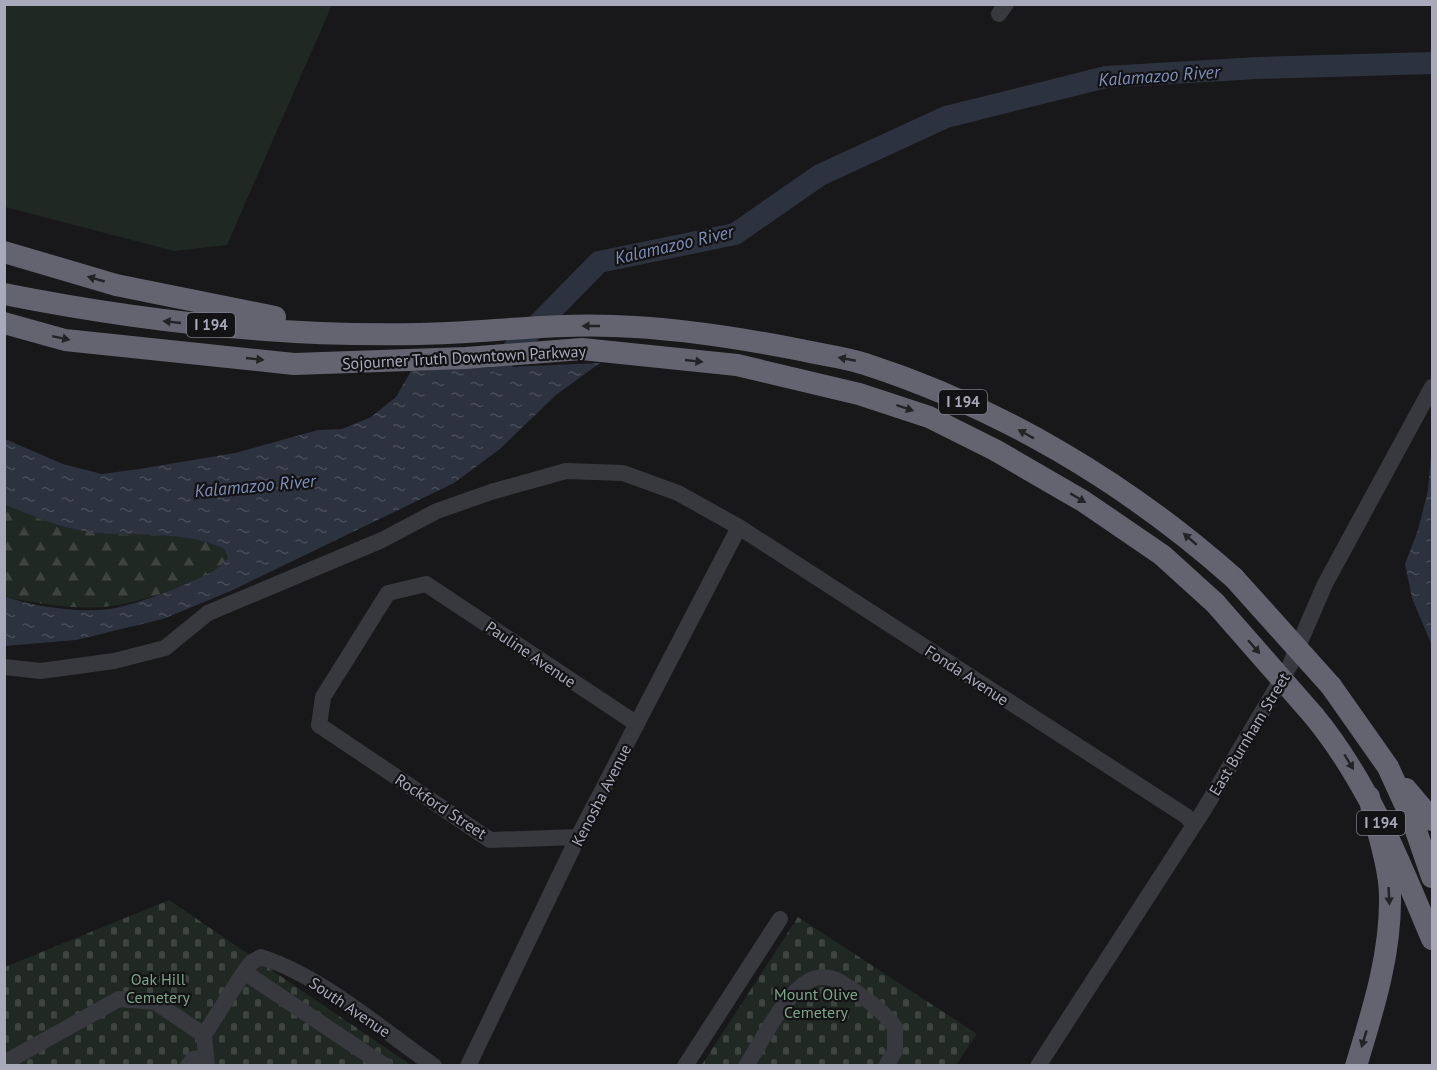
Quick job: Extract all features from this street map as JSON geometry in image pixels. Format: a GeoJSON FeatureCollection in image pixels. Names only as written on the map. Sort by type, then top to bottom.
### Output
{"type":"FeatureCollection","features":[{"type":"Feature","properties":{"kind":"highway"},"geometry":{"type":"LineString","coordinates":[[4,252],[116,285],[359,334]]}},
{"type":"Feature","properties":{"kind":"highway","name":"Sojourner Truth Downtown Parkway"},"geometry":{"type":"LineString","coordinates":[[4,294],[90,311],[178,322],[359,334],[497,331],[554,325],[650,329],[746,340],[850,360],[931,387],[1006,422],[1108,479],[1184,533],[1234,578],[1331,686],[1388,767],[1413,822],[1432,877]]}},
{"type":"Feature","properties":{"kind":"highway","name":"Sojourner Truth Downtown Parkway"},"geometry":{"type":"LineString","coordinates":[[4,323],[65,340],[294,364],[399,361],[556,350],[737,365],[859,394],[929,417],[995,450],[1083,501],[1162,555],[1215,603],[1342,749],[1370,797],[1432,939]]}},
{"type":"Feature","properties":{"kind":"highway"},"geometry":{"type":"LineString","coordinates":[[1388,767],[1432,820]]}},
{"type":"Feature","properties":{"kind":"highway"},"geometry":{"type":"LineString","coordinates":[[1356,1065],[1372,1012],[1388,938],[1390,893],[1370,797]]}},
{"type":"Feature","properties":{"kind":"street","name":"East Burnham Street"},"geometry":{"type":"LineString","coordinates":[[1038,1065],[1194,825],[1290,664],[1324,584],[1432,387]]}},
{"type":"Feature","properties":{"kind":"street","name":"Fonda Avenue"},"geometry":{"type":"LineString","coordinates":[[4,667],[41,671],[114,661],[165,648],[208,613],[382,540],[437,511],[491,492],[566,471],[623,473],[678,493],[739,527],[1186,816],[1194,825]]}},
{"type":"Feature","properties":{"kind":"street","name":"Kenosha Avenue"},"geometry":{"type":"LineString","coordinates":[[468,1065],[578,837],[739,527]]}},
{"type":"Feature","properties":{"kind":"street","name":"Pauline Avenue"},"geometry":{"type":"LineString","coordinates":[[319,725],[323,697],[388,593],[426,584],[637,724]]}},
{"type":"Feature","properties":{"kind":"street","name":"Rockford Street"},"geometry":{"type":"LineString","coordinates":[[319,725],[490,840],[578,837]]}},
{"type":"Feature","properties":{"kind":"street"},"geometry":{"type":"LineString","coordinates":[[685,1065],[780,918]]}},
{"type":"Feature","properties":{"kind":"street","name":"South Avenue"},"geometry":{"type":"LineString","coordinates":[[244,972],[252,962],[261,957],[287,966],[434,1065]]}},
{"type":"Feature","properties":{"kind":"street"},"geometry":{"type":"LineString","coordinates":[[188,1065],[193,1059],[207,1061],[204,1035],[244,972],[385,1065]]}},
{"type":"Feature","properties":{"kind":"street"},"geometry":{"type":"LineString","coordinates":[[746,1065],[792,994],[812,978],[823,977],[835,979],[874,1004],[895,1027],[895,1051],[886,1065]]}},
{"type":"Feature","properties":{"kind":"street"},"geometry":{"type":"LineString","coordinates":[[4,1064],[118,999],[155,1002],[204,1035]]}},
{"type":"Feature","properties":{"kind":"green space"},"geometry":{"type":"Polygon","coordinates":[[[4,5],[332,5],[227,245],[174,251],[5,207],[4,5]]]}},
{"type":"Feature","properties":{"kind":"green space"},"geometry":{"type":"Polygon","coordinates":[[[4,505],[72,529],[97,533],[162,535],[193,539],[224,549],[228,558],[214,571],[197,579],[161,594],[119,605],[58,606],[10,598],[5,596],[4,505]]]}},
{"type":"Feature","properties":{"kind":"green space","name":"Oak Hill Cemetery"},"geometry":{"type":"Polygon","coordinates":[[[169,900],[411,1065],[5,1066],[5,967],[169,900]]]}},
{"type":"Feature","properties":{"kind":"green space","name":"Mount Olive Cemetery"},"geometry":{"type":"Polygon","coordinates":[[[798,917],[977,1034],[956,1065],[701,1066],[798,917]]]}},
{"type":"Feature","properties":{"kind":"water"},"geometry":{"type":"Polygon","coordinates":[[[600,363],[556,395],[500,449],[454,483],[233,590],[163,619],[76,640],[5,646],[4,596],[59,608],[103,610],[115,608],[150,598],[203,576],[214,571],[228,558],[224,549],[193,539],[161,535],[97,533],[72,529],[5,505],[5,439],[63,464],[102,474],[235,453],[318,430],[342,429],[371,417],[396,397],[411,371],[600,363]]]}},
{"type":"Feature","properties":{"kind":"water"},"geometry":{"type":"Polygon","coordinates":[[[1432,445],[1432,646],[1412,598],[1405,564],[1418,530],[1428,490],[1432,445]]]}},
{"type":"Feature","properties":{"kind":"waterway","name":"Kalamazoo River"},"geometry":{"type":"LineString","coordinates":[[500,363],[599,262],[735,234],[820,175],[946,117],[1106,77],[1257,68],[1432,63]]}}]}
